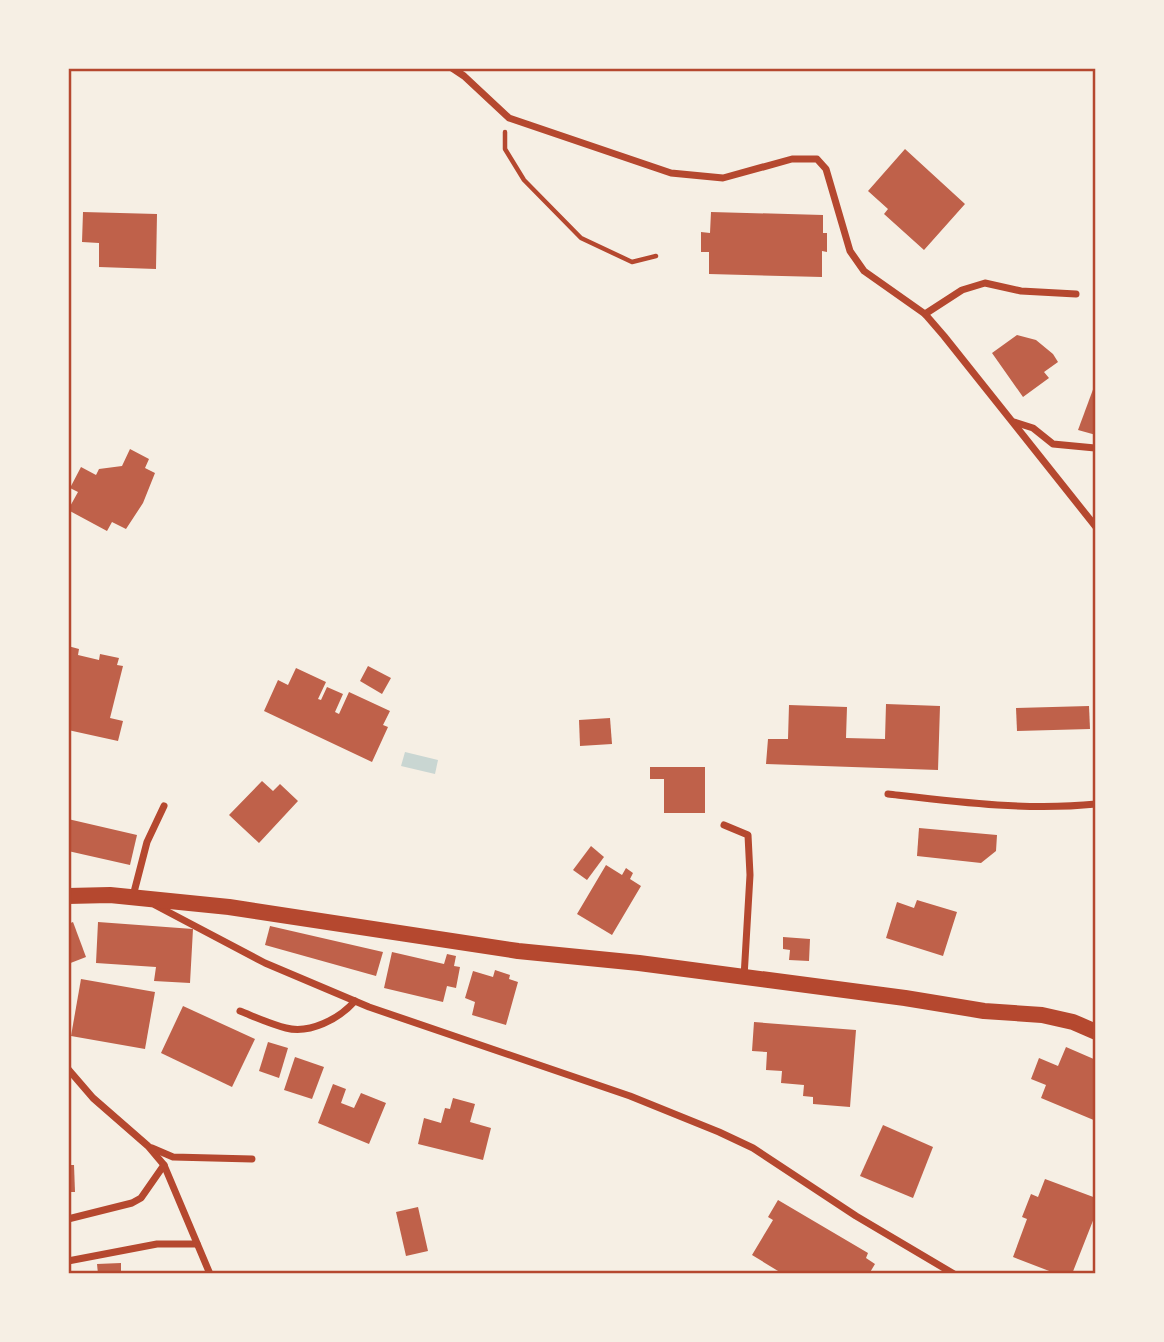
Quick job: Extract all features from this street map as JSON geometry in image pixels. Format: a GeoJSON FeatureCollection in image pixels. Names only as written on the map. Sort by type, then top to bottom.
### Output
{"type":"FeatureCollection","features":[{"type":"Feature","properties":{"kind":"main road"},"geometry":{"type":"LineString","coordinates":[[68,896],[138,897],[243,908],[518,951],[639,963],[984,1011],[1042,1015],[1096,1032]]}},
{"type":"Feature","properties":{"kind":"street"},"geometry":{"type":"LineString","coordinates":[[453,68],[509,118],[653,168],[688,177],[723,178],[792,159],[817,159],[827,169],[850,251],[864,271],[925,314],[1096,527]]}},
{"type":"Feature","properties":{"kind":"street"},"geometry":{"type":"LineString","coordinates":[[925,314],[962,290],[985,283],[1021,291],[1076,294]]}},
{"type":"Feature","properties":{"kind":"street"},"geometry":{"type":"LineString","coordinates":[[1013,422],[1033,428],[1053,444],[1095,448]]}},
{"type":"Feature","properties":{"kind":"street"},"geometry":{"type":"LineString","coordinates":[[888,794],[973,804],[1066,807],[1096,803]]}},
{"type":"Feature","properties":{"kind":"street"},"geometry":{"type":"LineString","coordinates":[[164,806],[147,842],[138,897],[265,963],[355,1001],[630,1096],[719,1132],[753,1148],[856,1216],[954,1274]]}},
{"type":"Feature","properties":{"kind":"street"},"geometry":{"type":"LineString","coordinates":[[724,825],[748,835],[750,875],[744,978]]}},
{"type":"Feature","properties":{"kind":"street"},"geometry":{"type":"LineString","coordinates":[[240,1011],[286,1028],[300,1030],[330,1020],[345,1012],[355,1001]]}},
{"type":"Feature","properties":{"kind":"street"},"geometry":{"type":"LineString","coordinates":[[68,1069],[99,1105],[148,1146],[164,1165],[210,1274]]}},
{"type":"Feature","properties":{"kind":"street"},"geometry":{"type":"LineString","coordinates":[[148,1146],[173,1157],[252,1159]]}},
{"type":"Feature","properties":{"kind":"street"},"geometry":{"type":"LineString","coordinates":[[68,1219],[132,1203],[141,1198],[164,1165]]}},
{"type":"Feature","properties":{"kind":"street"},"geometry":{"type":"LineString","coordinates":[[68,1261],[157,1244],[197,1244]]}},
{"type":"Feature","properties":{"kind":"path"},"geometry":{"type":"LineString","coordinates":[[509,118],[503,136],[505,149],[524,180],[559,218],[581,238],[618,257],[632,262],[656,257]]}},
{"type":"Feature","properties":{"kind":"shaded area"},"geometry":{"type":"Polygon","coordinates":[[[405,752],[438,760],[435,774],[401,766],[405,752]]]}},
{"type":"Feature","properties":{"kind":"building"},"geometry":{"type":"Polygon","coordinates":[[[905,149],[965,204],[924,250],[884,214],[888,209],[868,191],[905,149]]]}},
{"type":"Feature","properties":{"kind":"building"},"geometry":{"type":"Polygon","coordinates":[[[83,212],[157,214],[156,269],[99,267],[99,243],[82,242],[83,212]]]}},
{"type":"Feature","properties":{"kind":"building"},"geometry":{"type":"Polygon","coordinates":[[[711,212],[823,215],[827,252],[822,251],[822,277],[709,274],[709,252],[701,252],[701,232],[710,233],[711,212]]]}},
{"type":"Feature","properties":{"kind":"building"},"geometry":{"type":"Polygon","coordinates":[[[1017,335],[1036,340],[1053,354],[1058,362],[1044,372],[1049,378],[1023,397],[992,353],[1017,335]]]}},
{"type":"Feature","properties":{"kind":"building"},"geometry":{"type":"Polygon","coordinates":[[[1096,384],[1096,435],[1078,430],[1096,384]]]}},
{"type":"Feature","properties":{"kind":"building"},"geometry":{"type":"Polygon","coordinates":[[[130,449],[149,459],[145,468],[155,473],[143,503],[126,529],[112,522],[107,531],[68,510],[78,492],[70,488],[81,467],[96,475],[99,469],[122,466],[130,449]]]}},
{"type":"Feature","properties":{"kind":"building"},"geometry":{"type":"Polygon","coordinates":[[[68,646],[79,649],[78,655],[99,660],[100,654],[119,658],[117,665],[123,666],[110,718],[123,721],[118,741],[68,730],[68,646]]]}},
{"type":"Feature","properties":{"kind":"building"},"geometry":{"type":"Polygon","coordinates":[[[368,666],[391,678],[382,694],[360,681],[368,666]]]}},
{"type":"Feature","properties":{"kind":"building"},"geometry":{"type":"Polygon","coordinates":[[[296,668],[326,682],[318,699],[321,700],[327,687],[343,694],[335,712],[339,714],[349,692],[390,711],[383,725],[388,727],[372,762],[264,711],[278,680],[288,685],[296,668]]]}},
{"type":"Feature","properties":{"kind":"building"},"geometry":{"type":"Polygon","coordinates":[[[886,704],[940,706],[938,770],[766,764],[768,739],[788,739],[789,705],[847,707],[846,738],[885,739],[886,704]]]}},
{"type":"Feature","properties":{"kind":"building"},"geometry":{"type":"Polygon","coordinates":[[[1089,706],[1090,729],[1017,731],[1016,708],[1089,706]]]}},
{"type":"Feature","properties":{"kind":"building"},"geometry":{"type":"Polygon","coordinates":[[[610,718],[612,744],[580,746],[579,720],[610,718]]]}},
{"type":"Feature","properties":{"kind":"building"},"geometry":{"type":"Polygon","coordinates":[[[650,767],[705,767],[705,813],[664,813],[664,779],[650,779],[650,767]]]}},
{"type":"Feature","properties":{"kind":"building"},"geometry":{"type":"Polygon","coordinates":[[[262,781],[273,791],[280,784],[298,801],[259,843],[229,815],[262,781]]]}},
{"type":"Feature","properties":{"kind":"building"},"geometry":{"type":"Polygon","coordinates":[[[68,819],[137,835],[130,865],[68,851],[68,819]]]}},
{"type":"Feature","properties":{"kind":"building"},"geometry":{"type":"Polygon","coordinates":[[[919,828],[997,835],[996,851],[981,863],[917,856],[919,828]]]}},
{"type":"Feature","properties":{"kind":"building"},"geometry":{"type":"Polygon","coordinates":[[[591,846],[604,857],[587,880],[573,870],[591,846]]]}},
{"type":"Feature","properties":{"kind":"building"},"geometry":{"type":"Polygon","coordinates":[[[606,865],[622,875],[626,868],[633,873],[630,879],[641,886],[612,935],[577,914],[606,865]]]}},
{"type":"Feature","properties":{"kind":"building"},"geometry":{"type":"Polygon","coordinates":[[[917,900],[957,912],[943,956],[886,938],[897,902],[914,908],[917,900]]]}},
{"type":"Feature","properties":{"kind":"building"},"geometry":{"type":"Polygon","coordinates":[[[73,922],[86,957],[68,964],[68,924],[73,922]]]}},
{"type":"Feature","properties":{"kind":"building"},"geometry":{"type":"Polygon","coordinates":[[[98,922],[193,929],[190,983],[154,981],[156,967],[96,963],[98,922]]]}},
{"type":"Feature","properties":{"kind":"building"},"geometry":{"type":"Polygon","coordinates":[[[270,926],[383,952],[376,976],[265,945],[270,926]]]}},
{"type":"Feature","properties":{"kind":"building"},"geometry":{"type":"Polygon","coordinates":[[[783,937],[810,939],[809,961],[789,960],[790,950],[783,949],[783,937]]]}},
{"type":"Feature","properties":{"kind":"building"},"geometry":{"type":"Polygon","coordinates":[[[392,952],[444,964],[447,954],[456,956],[454,966],[460,967],[456,988],[447,986],[443,1002],[384,988],[392,952]]]}},
{"type":"Feature","properties":{"kind":"building"},"geometry":{"type":"Polygon","coordinates":[[[495,970],[510,975],[509,979],[518,982],[506,1025],[472,1015],[475,1002],[465,998],[473,971],[493,977],[495,970]]]}},
{"type":"Feature","properties":{"kind":"building"},"geometry":{"type":"Polygon","coordinates":[[[81,979],[155,992],[145,1049],[71,1036],[81,979]]]}},
{"type":"Feature","properties":{"kind":"building"},"geometry":{"type":"Polygon","coordinates":[[[183,1006],[255,1039],[232,1087],[161,1053],[183,1006]]]}},
{"type":"Feature","properties":{"kind":"building"},"geometry":{"type":"Polygon","coordinates":[[[754,1022],[856,1030],[850,1107],[813,1104],[813,1097],[803,1096],[804,1085],[781,1083],[782,1071],[766,1070],[767,1052],[752,1051],[754,1022]]]}},
{"type":"Feature","properties":{"kind":"building"},"geometry":{"type":"Polygon","coordinates":[[[268,1042],[288,1048],[279,1078],[259,1071],[268,1042]]]}},
{"type":"Feature","properties":{"kind":"building"},"geometry":{"type":"Polygon","coordinates":[[[1066,1047],[1096,1060],[1096,1121],[1041,1098],[1046,1085],[1031,1079],[1039,1058],[1058,1066],[1066,1047]]]}},
{"type":"Feature","properties":{"kind":"building"},"geometry":{"type":"Polygon","coordinates":[[[295,1057],[324,1067],[312,1099],[284,1090],[295,1057]]]}},
{"type":"Feature","properties":{"kind":"building"},"geometry":{"type":"Polygon","coordinates":[[[333,1084],[346,1089],[341,1103],[354,1108],[361,1093],[386,1103],[369,1144],[318,1123],[333,1084]]]}},
{"type":"Feature","properties":{"kind":"building"},"geometry":{"type":"Polygon","coordinates":[[[453,1098],[475,1104],[470,1122],[491,1128],[483,1160],[418,1144],[424,1118],[441,1123],[445,1108],[450,1109],[453,1098]]]}},
{"type":"Feature","properties":{"kind":"building"},"geometry":{"type":"Polygon","coordinates":[[[883,1125],[933,1147],[913,1198],[860,1176],[883,1125]]]}},
{"type":"Feature","properties":{"kind":"building"},"geometry":{"type":"Polygon","coordinates":[[[68,1165],[74,1165],[75,1192],[68,1192],[68,1165]]]}},
{"type":"Feature","properties":{"kind":"building"},"geometry":{"type":"Polygon","coordinates":[[[1045,1179],[1096,1198],[1096,1213],[1072,1274],[1057,1274],[1013,1257],[1027,1219],[1022,1217],[1031,1194],[1038,1197],[1045,1179]]]}},
{"type":"Feature","properties":{"kind":"building"},"geometry":{"type":"Polygon","coordinates":[[[778,1200],[868,1253],[866,1258],[875,1264],[869,1274],[783,1274],[752,1255],[773,1220],[768,1217],[778,1200]]]}},
{"type":"Feature","properties":{"kind":"building"},"geometry":{"type":"Polygon","coordinates":[[[418,1207],[428,1251],[406,1256],[396,1212],[418,1207]]]}},
{"type":"Feature","properties":{"kind":"building"},"geometry":{"type":"Polygon","coordinates":[[[121,1263],[121,1274],[98,1274],[97,1264],[121,1263]]]}}]}
